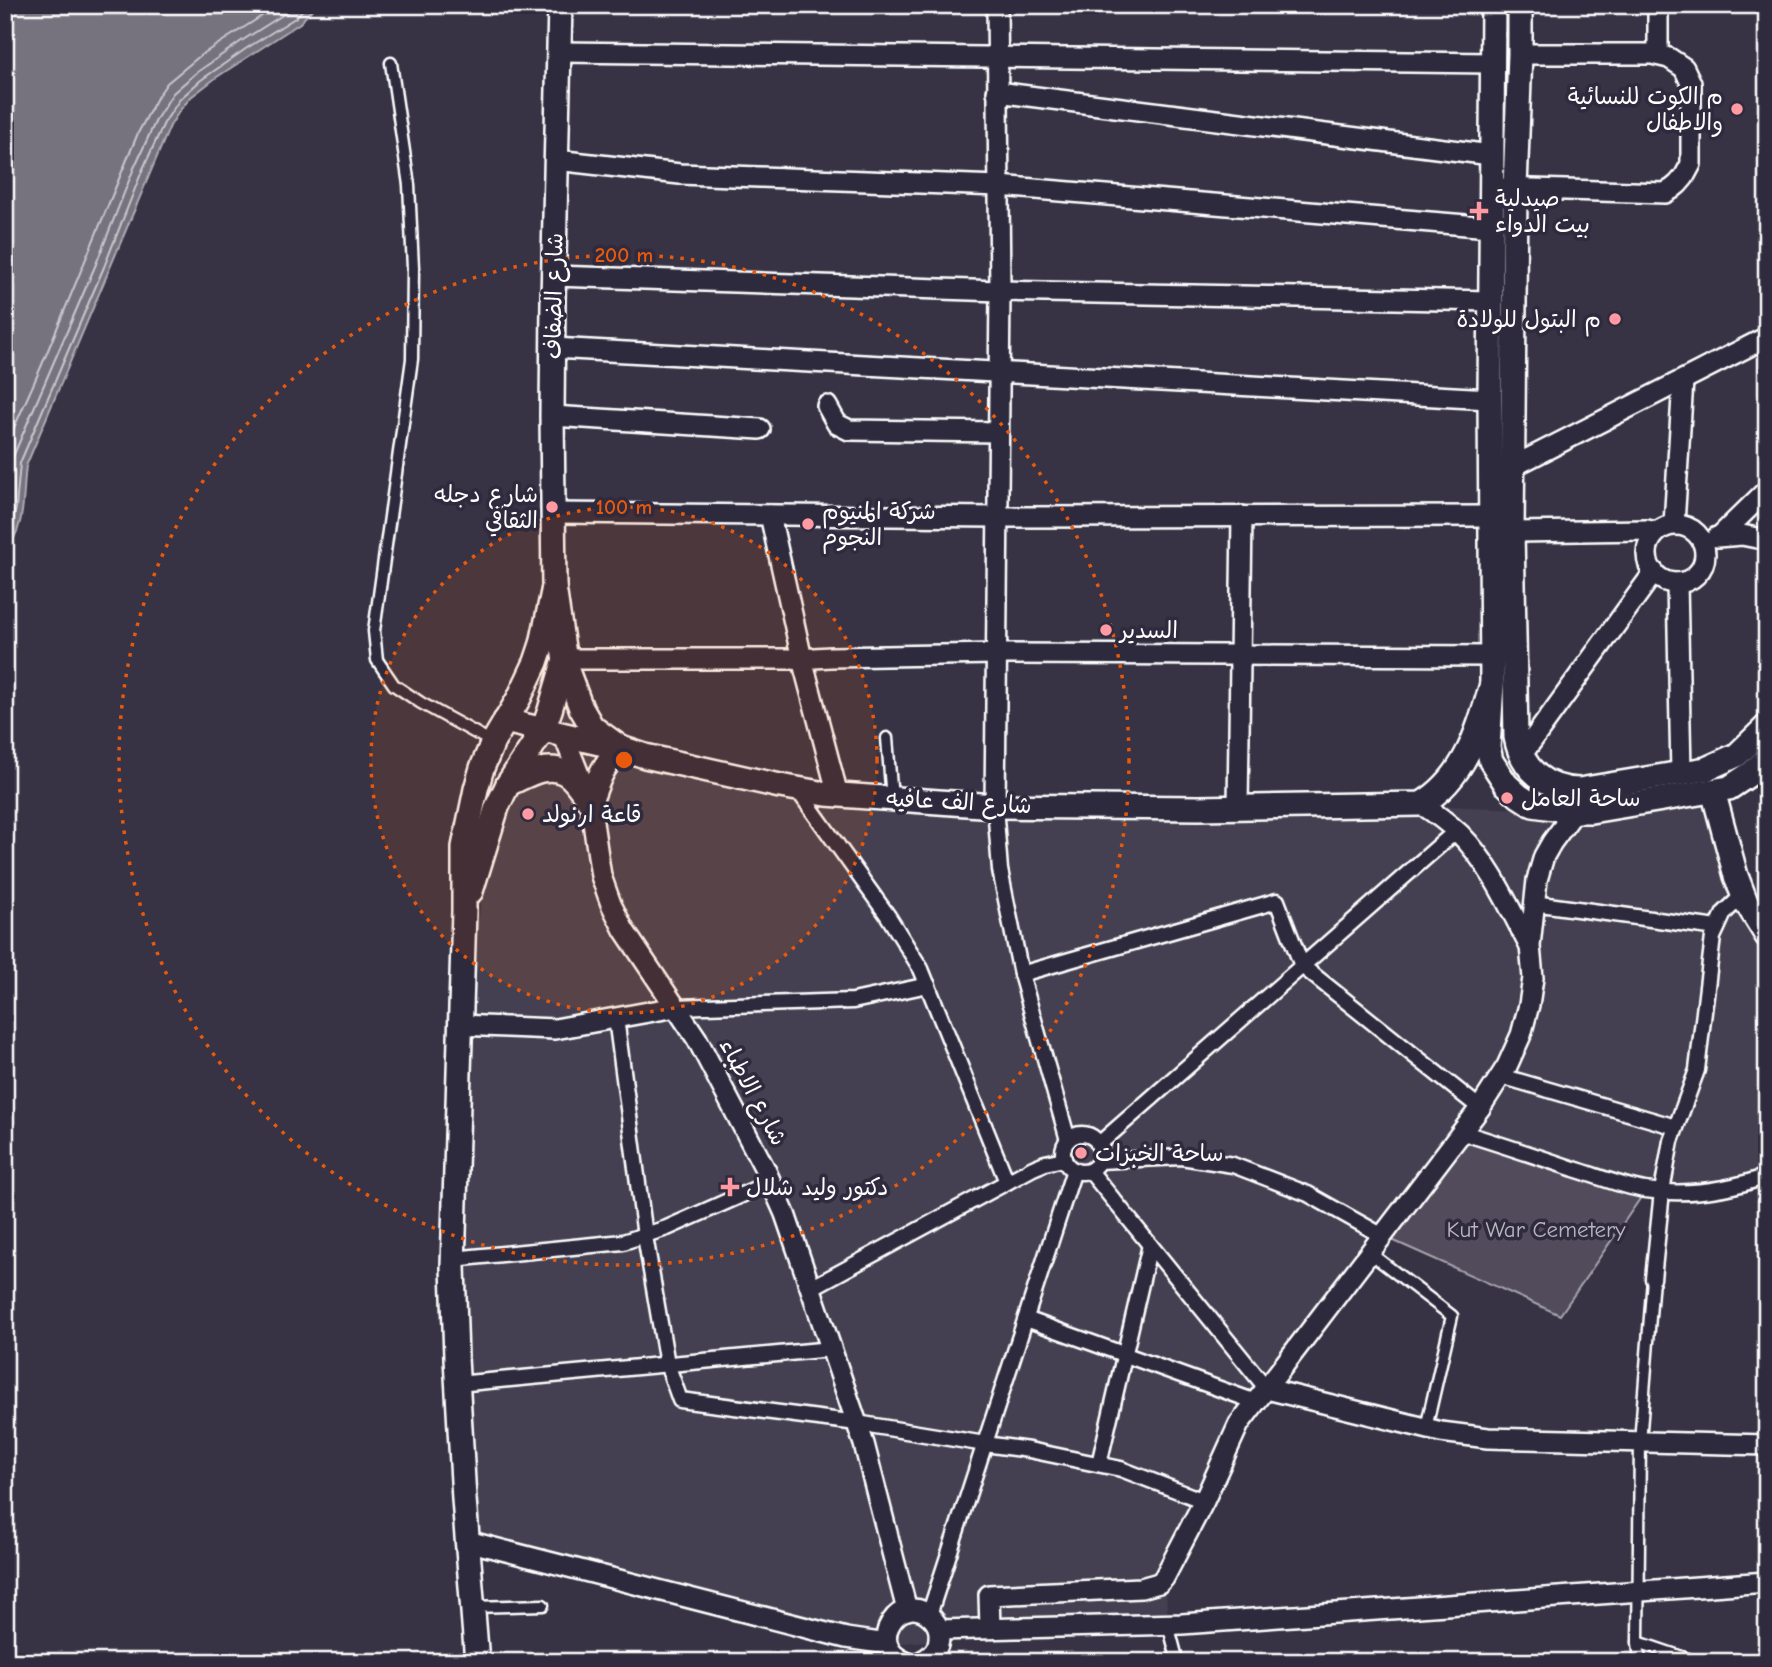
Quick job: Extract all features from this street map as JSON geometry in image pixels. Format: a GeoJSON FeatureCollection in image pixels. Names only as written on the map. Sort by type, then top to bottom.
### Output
{"type":"FeatureCollection","features":[{"type":"Feature","properties":{"kind":"street","name":"شارع الضفاف"},"geometry":{"type":"LineString","coordinates":[[554,587],[552,416],[559,5]]}},
{"type":"Feature","properties":{"kind":"street"},"geometry":{"type":"LineString","coordinates":[[997,5],[1000,291],[995,806],[1000,870],[1021,974],[1068,1140],[1063,1152],[1064,1158],[1066,1164],[1074,1170],[1084,1172],[1094,1166],[1181,1157],[1233,1165],[1308,1194],[1383,1236]]}},
{"type":"Feature","properties":{"kind":"street"},"geometry":{"type":"LineString","coordinates":[[1493,5],[1490,188],[1492,684],[1488,747],[1491,761],[1506,784],[1533,804],[1591,811],[1729,788],[1753,772],[1767,758]]}},
{"type":"Feature","properties":{"kind":"street"},"geometry":{"type":"LineString","coordinates":[[1520,5],[1515,188],[1512,532],[1516,737],[1521,756],[1526,765],[1549,784],[1579,790],[1706,769],[1724,762],[1746,747],[1767,726]]}},
{"type":"Feature","properties":{"kind":"street"},"geometry":{"type":"LineString","coordinates":[[1658,5],[1658,55]]}},
{"type":"Feature","properties":{"kind":"street"},"geometry":{"type":"LineString","coordinates":[[559,52],[1492,63]]}},
{"type":"Feature","properties":{"kind":"street"},"geometry":{"type":"LineString","coordinates":[[1490,188],[1665,192],[1684,177],[1691,164],[1691,83],[1685,68],[1677,62],[1658,55],[1520,54]]}},
{"type":"Feature","properties":{"kind":"street"},"geometry":{"type":"LineString","coordinates":[[997,92],[1491,155]]}},
{"type":"Feature","properties":{"kind":"street"},"geometry":{"type":"LineString","coordinates":[[556,160],[680,174],[999,186],[1490,227]]}},
{"type":"Feature","properties":{"kind":"street"},"geometry":{"type":"LineString","coordinates":[[554,276],[1000,291],[1490,301]]}},
{"type":"Feature","properties":{"kind":"street"},"geometry":{"type":"LineString","coordinates":[[1512,467],[1767,337]]}},
{"type":"Feature","properties":{"kind":"street"},"geometry":{"type":"LineString","coordinates":[[554,348],[1490,399]]}},
{"type":"Feature","properties":{"kind":"street"},"geometry":{"type":"LineString","coordinates":[[1683,381],[1665,528],[1650,540],[1647,549],[1647,559],[1654,572],[1665,581],[1677,583],[1693,578],[1705,563],[1711,538],[1767,490]]}},
{"type":"Feature","properties":{"kind":"street"},"geometry":{"type":"LineString","coordinates":[[827,406],[837,424],[849,430],[998,432]]}},
{"type":"Feature","properties":{"kind":"street"},"geometry":{"type":"LineString","coordinates":[[552,416],[760,429]]}},
{"type":"Feature","properties":{"kind":"street"},"geometry":{"type":"LineString","coordinates":[[554,513],[997,517],[1492,516]]}},
{"type":"Feature","properties":{"kind":"street"},"geometry":{"type":"LineString","coordinates":[[771,515],[802,659],[838,795]]}},
{"type":"Feature","properties":{"kind":"street"},"geometry":{"type":"LineString","coordinates":[[1238,807],[1242,516]]}},
{"type":"Feature","properties":{"kind":"street"},"geometry":{"type":"LineString","coordinates":[[1512,532],[1647,530],[1684,525],[1711,538],[1742,535],[1767,540]]}},
{"type":"Feature","properties":{"kind":"street"},"geometry":{"type":"LineString","coordinates":[[1521,756],[1654,572]]}},
{"type":"Feature","properties":{"kind":"street"},"geometry":{"type":"LineString","coordinates":[[1677,583],[1681,772]]}},
{"type":"Feature","properties":{"kind":"street"},"geometry":{"type":"LineString","coordinates":[[554,587],[566,668],[581,708],[592,727],[621,748],[607,762],[590,802]]}},
{"type":"Feature","properties":{"kind":"street"},"geometry":{"type":"LineString","coordinates":[[477,1662],[457,1384],[453,1259],[464,847],[482,768],[536,662],[554,587]]}},
{"type":"Feature","properties":{"kind":"street"},"geometry":{"type":"LineString","coordinates":[[565,659],[802,659],[996,653],[1492,656]]}},
{"type":"Feature","properties":{"kind":"street"},"geometry":{"type":"LineString","coordinates":[[464,911],[497,807],[508,784],[553,732],[550,710],[565,659]]}},
{"type":"Feature","properties":{"kind":"street"},"geometry":{"type":"LineString","coordinates":[[1492,684],[1480,726],[1467,754],[1440,792],[1422,804],[1456,831],[1485,864],[1530,946]]}},
{"type":"Feature","properties":{"kind":"street","name":"شارع الف عافيه"},"geometry":{"type":"LineString","coordinates":[[505,721],[797,789],[838,795],[995,806],[1238,807],[1422,804]]}},
{"type":"Feature","properties":{"kind":"street","name":"شارع الاطباء"},"geometry":{"type":"LineString","coordinates":[[553,732],[590,802],[601,876],[611,904],[624,930],[697,1039],[771,1182],[811,1288],[863,1444],[907,1610]]}},
{"type":"Feature","properties":{"kind":"street"},"geometry":{"type":"LineString","coordinates":[[508,784],[546,768],[565,772],[590,802]]}},
{"type":"Feature","properties":{"kind":"street"},"geometry":{"type":"LineString","coordinates":[[797,789],[888,916],[921,969],[1007,1182]]}},
{"type":"Feature","properties":{"kind":"street"},"geometry":{"type":"LineString","coordinates":[[1713,791],[1743,895],[1767,936]]}},
{"type":"Feature","properties":{"kind":"street"},"geometry":{"type":"LineString","coordinates":[[990,1628],[989,1595],[1141,1588],[1159,1583],[1164,1578],[1204,1501],[1239,1424],[1480,1108],[1501,1076],[1521,1035],[1529,1005],[1533,978],[1530,946],[1536,880],[1552,842],[1575,811]]}},
{"type":"Feature","properties":{"kind":"street"},"geometry":{"type":"LineString","coordinates":[[1098,1145],[1456,831]]}},
{"type":"Feature","properties":{"kind":"street"},"geometry":{"type":"LineString","coordinates":[[1653,1279],[1662,1191],[1671,1141],[1697,1070],[1713,937],[1724,913],[1743,895]]}},
{"type":"Feature","properties":{"kind":"street"},"geometry":{"type":"LineString","coordinates":[[1021,974],[1277,901],[1302,967],[1480,1108]]}},
{"type":"Feature","properties":{"kind":"street"},"geometry":{"type":"LineString","coordinates":[[1533,904],[1717,928]]}},
{"type":"Feature","properties":{"kind":"street"},"geometry":{"type":"LineString","coordinates":[[460,1025],[555,1029],[676,1007],[853,1001],[928,985]]}},
{"type":"Feature","properties":{"kind":"street"},"geometry":{"type":"LineString","coordinates":[[615,1018],[645,1236],[667,1364],[680,1400],[856,1423],[1029,1450],[1121,1469],[1204,1501]]}},
{"type":"Feature","properties":{"kind":"street"},"geometry":{"type":"LineString","coordinates":[[1501,1076],[1675,1127]]}},
{"type":"Feature","properties":{"kind":"street"},"geometry":{"type":"LineString","coordinates":[[1461,1132],[1646,1190],[1709,1191],[1767,1177]]}},
{"type":"Feature","properties":{"kind":"street"},"geometry":{"type":"LineString","coordinates":[[1068,1140],[1080,1135],[1092,1138],[1098,1145],[1100,1155],[1094,1166]]}},
{"type":"Feature","properties":{"kind":"street"},"geometry":{"type":"LineString","coordinates":[[811,1288],[1007,1182],[1045,1163],[1064,1158]]}},
{"type":"Feature","properties":{"kind":"street"},"geometry":{"type":"LineString","coordinates":[[1094,1166],[1262,1395]]}},
{"type":"Feature","properties":{"kind":"street"},"geometry":{"type":"LineString","coordinates":[[920,1662],[933,1654],[938,1646],[934,1622],[985,1444],[1074,1170]]}},
{"type":"Feature","properties":{"kind":"street"},"geometry":{"type":"LineString","coordinates":[[453,1259],[623,1242],[667,1228],[771,1182]]}},
{"type":"Feature","properties":{"kind":"street"},"geometry":{"type":"LineString","coordinates":[[1099,1464],[1150,1245]]}},
{"type":"Feature","properties":{"kind":"street"},"geometry":{"type":"LineString","coordinates":[[1026,1319],[1125,1354],[1262,1395],[1466,1436],[1767,1446]]}},
{"type":"Feature","properties":{"kind":"street"},"geometry":{"type":"LineString","coordinates":[[457,1384],[831,1349]]}},
{"type":"Feature","properties":{"kind":"street"},"geometry":{"type":"LineString","coordinates":[[467,1541],[846,1638],[896,1656]]}},
{"type":"Feature","properties":{"kind":"street"},"geometry":{"type":"LineString","coordinates":[[896,1656],[886,1637],[890,1623],[900,1612],[907,1610],[922,1611],[934,1622],[990,1628],[1168,1624],[1767,1582]]}},
{"type":"Feature","properties":{"kind":"lane"},"geometry":{"type":"LineString","coordinates":[[391,63],[409,186],[413,268],[412,359],[374,631],[377,660],[394,685],[493,742]]}},
{"type":"Feature","properties":{"kind":"lane"},"geometry":{"type":"LineString","coordinates":[[887,738],[892,799]]}},
{"type":"Feature","properties":{"kind":"lane"},"geometry":{"type":"LineString","coordinates":[[1370,1253],[1452,1316],[1426,1428]]}},
{"type":"Feature","properties":{"kind":"lane"},"geometry":{"type":"LineString","coordinates":[[1640,1662],[1640,1442],[1653,1279]]}},
{"type":"Feature","properties":{"kind":"lane"},"geometry":{"type":"LineString","coordinates":[[472,1606],[543,1605]]}},
{"type":"Feature","properties":{"kind":"lane"},"geometry":{"type":"LineString","coordinates":[[1168,1624],[1178,1662]]}},
{"type":"Feature","properties":{"kind":"lane"},"geometry":{"type":"LineString","coordinates":[[1638,1642],[1697,1662]]}},
{"type":"Feature","properties":{"kind":"shaded area"},"geometry":{"type":"Polygon","coordinates":[[[554,703],[605,739],[797,789],[995,806],[1389,804],[1575,811],[1720,791],[1767,935],[1767,1174],[1742,1185],[1646,1190],[1461,1132],[1239,1424],[1165,1578],[1168,1624],[887,1644],[467,1541],[453,1259],[465,1009],[493,823],[554,703]]]}},
{"type":"Feature","properties":{"kind":"green space","name":"Kut War Cemetery"},"geometry":{"type":"Polygon","coordinates":[[[1461,1132],[1646,1190],[1560,1315],[1383,1236],[1461,1132]]]}},
{"type":"Feature","properties":{"kind":"water"},"geometry":{"type":"Polygon","coordinates":[[[5,5],[316,5],[300,23],[191,97],[170,126],[26,466],[20,521],[5,551],[5,5]]]}},
{"type":"Feature","properties":{"kind":"place","name":"م الكوت للنسائية والاطفال"},"geometry":{"type":"Point","coordinates":[1737,109]}},
{"type":"Feature","properties":{"kind":"place","name":"صيدلية بيت الدواء"},"geometry":{"type":"Point","coordinates":[1479,211]}},
{"type":"Feature","properties":{"kind":"place","name":"م البتول للولادة"},"geometry":{"type":"Point","coordinates":[1615,319]}},
{"type":"Feature","properties":{"kind":"place","name":"شارع دجله الثقافي"},"geometry":{"type":"Point","coordinates":[552,507]}},
{"type":"Feature","properties":{"kind":"place","name":"شركة المنيوم النجوم"},"geometry":{"type":"Point","coordinates":[808,524]}},
{"type":"Feature","properties":{"kind":"place","name":"السدير"},"geometry":{"type":"Point","coordinates":[1106,630]}},
{"type":"Feature","properties":{"kind":"place","name":"ساحة العامل"},"geometry":{"type":"Point","coordinates":[1507,798]}},
{"type":"Feature","properties":{"kind":"place","name":"قاعة ارنولد"},"geometry":{"type":"Point","coordinates":[528,814]}},
{"type":"Feature","properties":{"kind":"place","name":"ساحة الخبزات"},"geometry":{"type":"Point","coordinates":[1081,1153]}},
{"type":"Feature","properties":{"kind":"place","name":"دكتور وليد شلال"},"geometry":{"type":"Point","coordinates":[730,1187]}}]}
